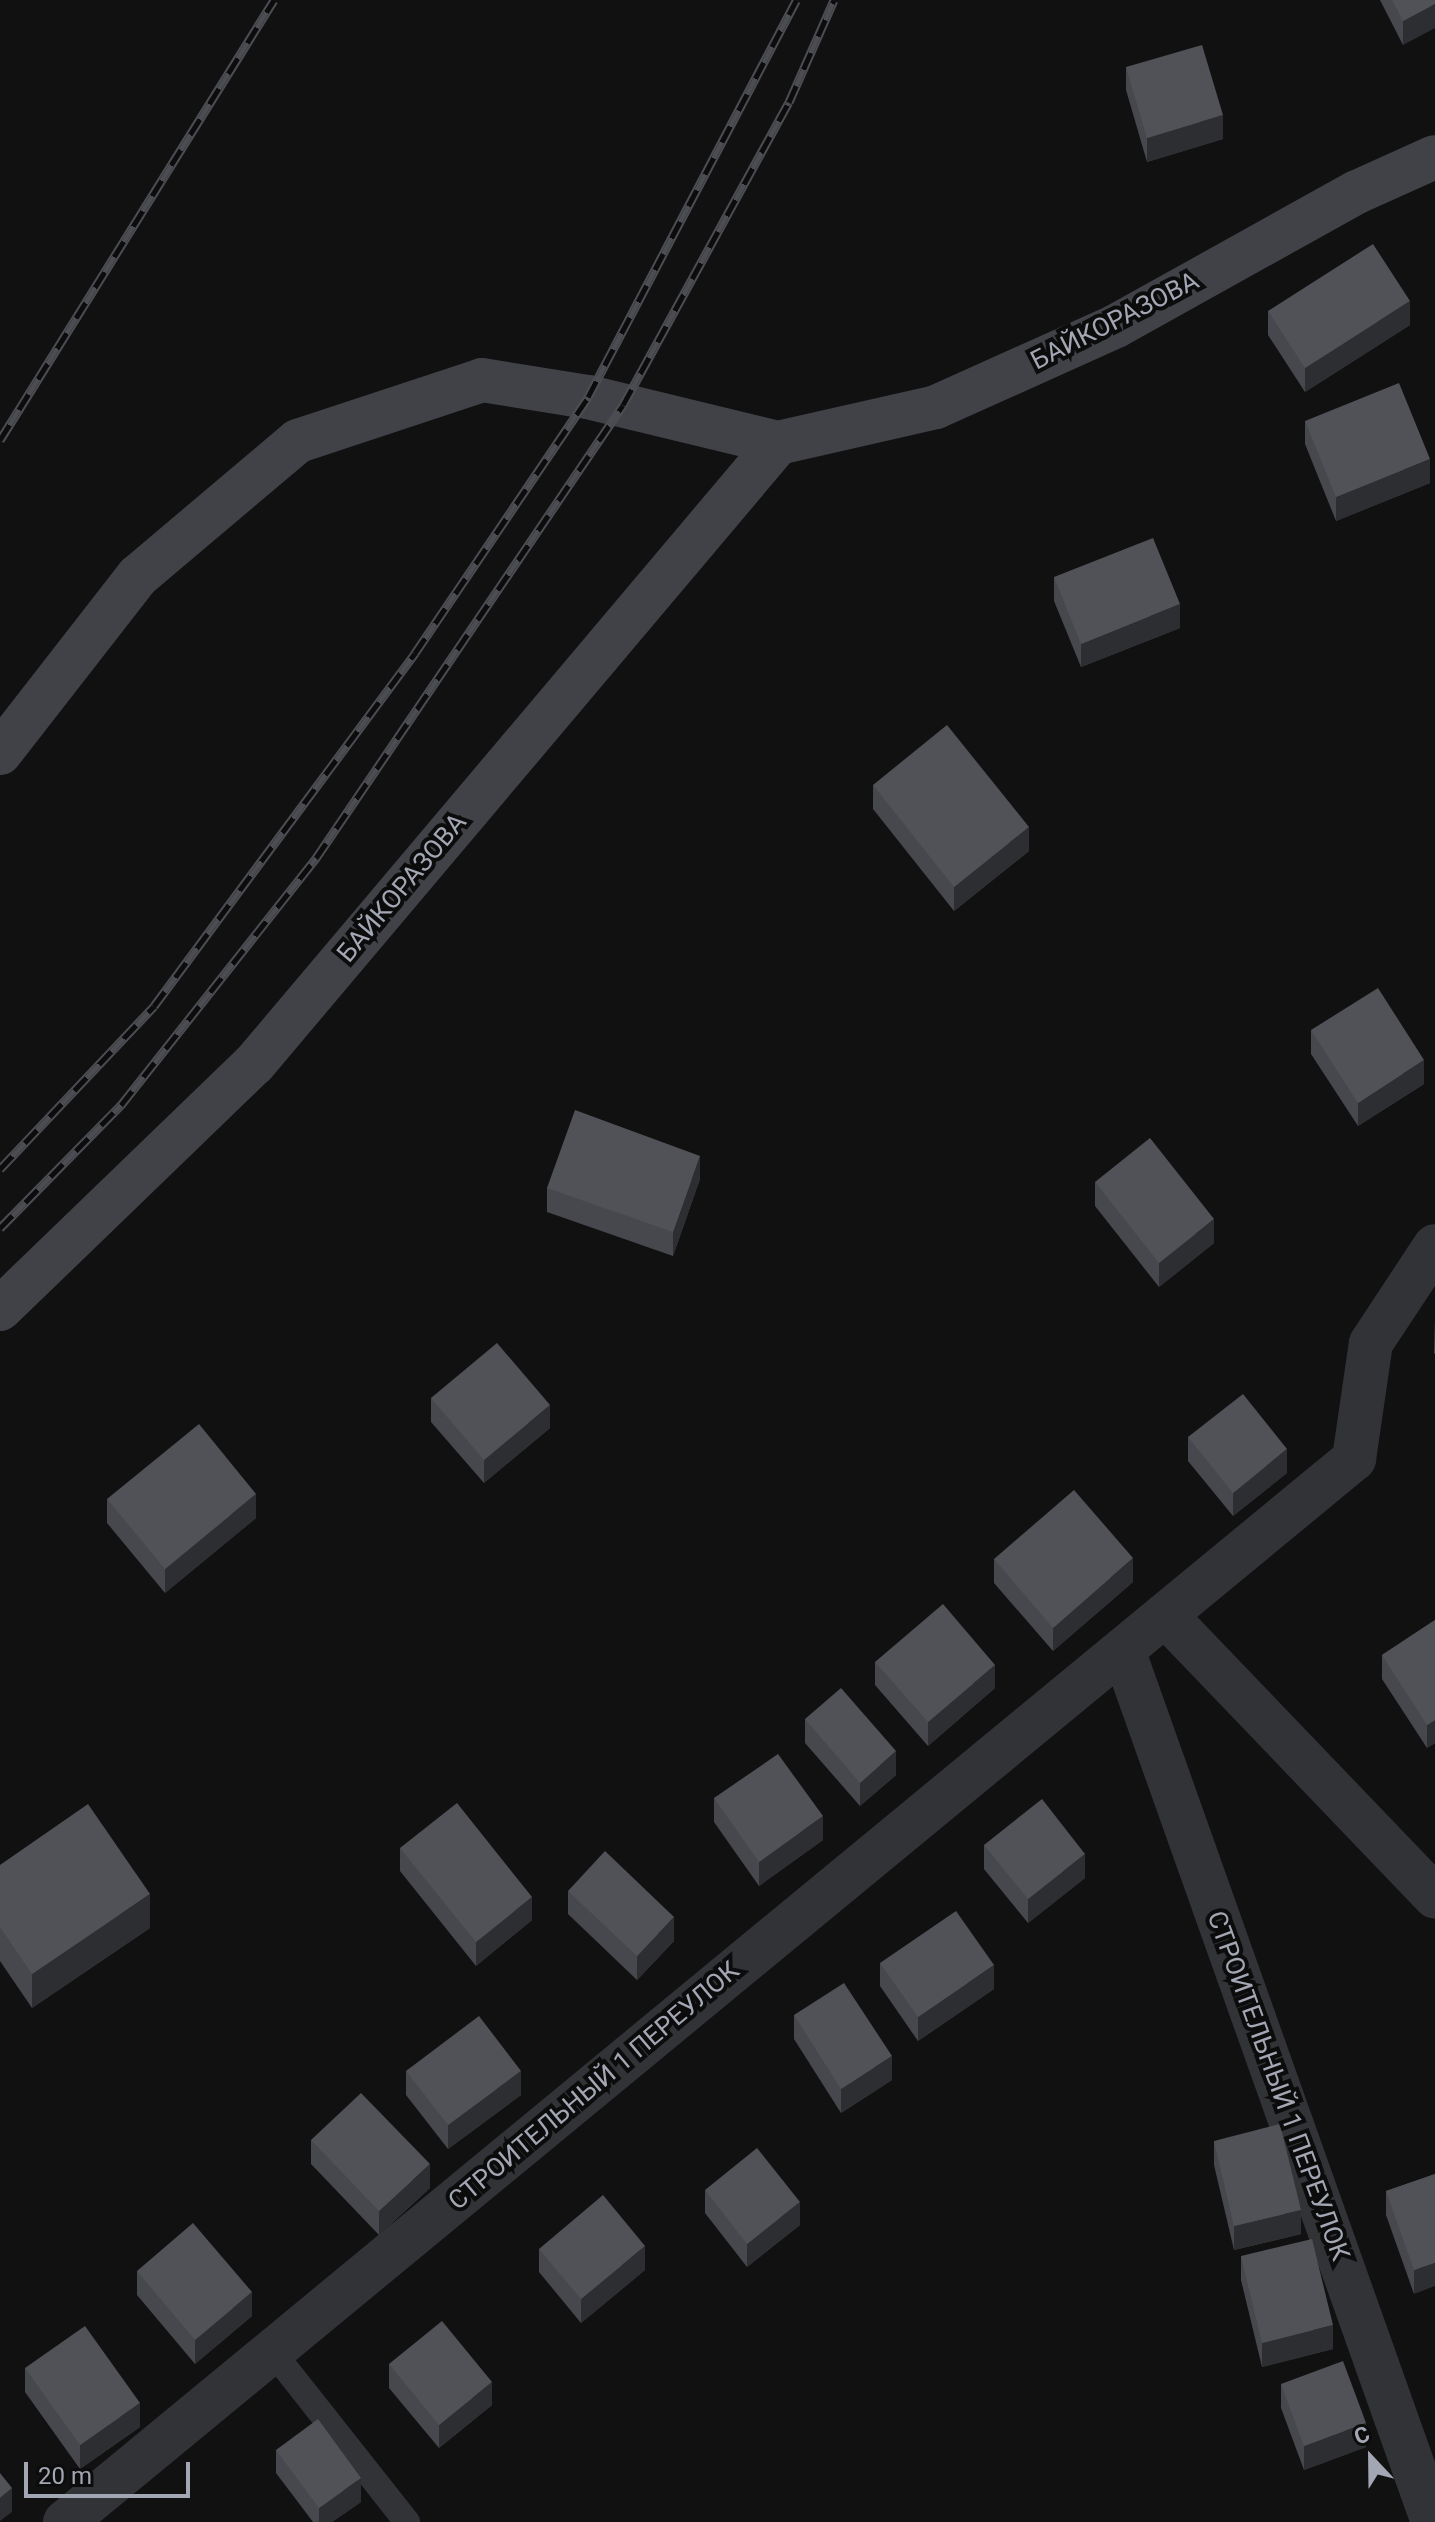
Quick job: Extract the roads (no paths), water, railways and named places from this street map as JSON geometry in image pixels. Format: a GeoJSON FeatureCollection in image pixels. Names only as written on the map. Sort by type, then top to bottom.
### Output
{"type":"FeatureCollection","features":[{"type":"Feature","properties":{"kind":"street","name":"БАЙКОРАЗОВА"},"geometry":{"type":"LineString","coordinates":[[0,753],[138,576],[298,441],[482,380],[588,397],[778,443],[936,407],[1116,326],[1357,192],[1435,157]]}},
{"type":"Feature","properties":{"kind":"street","name":"БАЙКОРАЗОВА"},"geometry":{"type":"LineString","coordinates":[[0,1309],[254,1064],[778,443]]}},
{"type":"Feature","properties":{"kind":"street","name":"СТРОИТЕЛЬНЫЙ 1 ПЕРЕУЛОК"},"geometry":{"type":"LineString","coordinates":[[65,2522],[1354,1459],[1371,1343],[1435,1246]]}},
{"type":"Feature","properties":{"kind":"street"},"geometry":{"type":"LineString","coordinates":[[1165,1615],[1435,1897]]}},
{"type":"Feature","properties":{"kind":"street","name":"СТРОИТЕЛЬНЫЙ 1 ПЕРЕУЛОК"},"geometry":{"type":"LineString","coordinates":[[1123,1650],[1433,2522]]}},
{"type":"Feature","properties":{"kind":"lane"},"geometry":{"type":"LineString","coordinates":[[272,2351],[407,2522]]}},
{"type":"Feature","properties":{"kind":"railway"},"geometry":{"type":"LineString","coordinates":[[0,440],[274,0]]}},
{"type":"Feature","properties":{"kind":"railway"},"geometry":{"type":"LineString","coordinates":[[0,1169],[154,1006],[415,653],[588,397],[796,0]]}},
{"type":"Feature","properties":{"kind":"railway"},"geometry":{"type":"LineString","coordinates":[[0,1228],[121,1105],[316,858],[623,405],[789,102],[834,0]]}}]}
